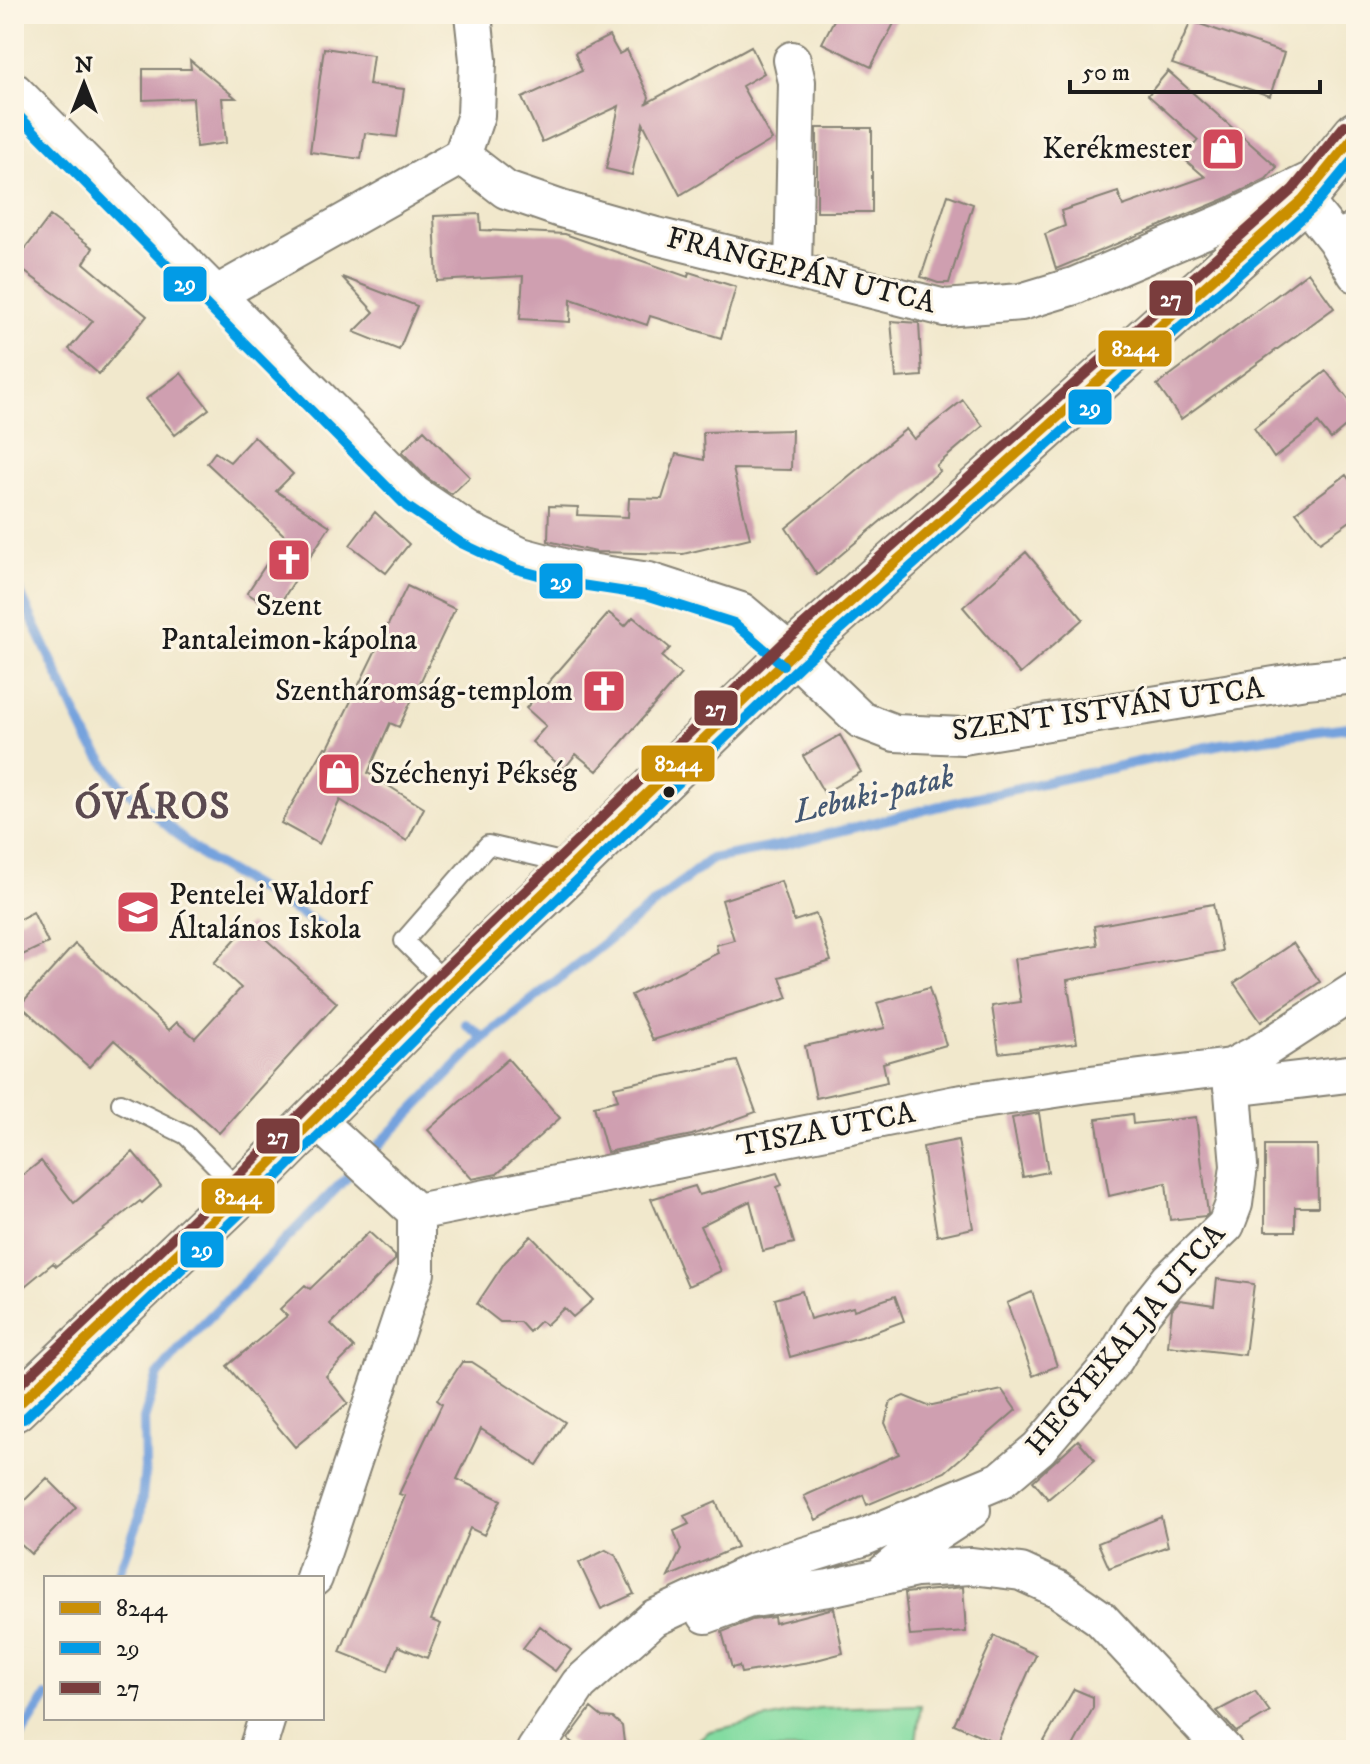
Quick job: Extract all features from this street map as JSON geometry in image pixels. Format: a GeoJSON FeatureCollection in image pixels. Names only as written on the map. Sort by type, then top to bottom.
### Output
{"type":"FeatureCollection","features":[{"type":"Feature","properties":{"kind":"street"},"geometry":{"type":"LineString","coordinates":[[217,294],[462,156],[476,115],[478,60],[473,14]]}},
{"type":"Feature","properties":{"kind":"street"},"geometry":{"type":"LineString","coordinates":[[792,60],[797,82],[793,269]]}},
{"type":"Feature","properties":{"kind":"street","name":"SZENT ISTVÁN UTCA"},"geometry":{"type":"LineString","coordinates":[[14,91],[414,494],[469,531],[521,556],[570,569],[649,581],[741,611],[792,654],[861,720],[895,733],[963,736],[1306,680],[1356,675]]}},
{"type":"Feature","properties":{"kind":"street"},"geometry":{"type":"LineString","coordinates":[[14,121],[69,144]]}},
{"type":"Feature","properties":{"kind":"street"},"geometry":{"type":"LineString","coordinates":[[14,1409],[242,1192],[325,1129],[448,985],[792,654],[1314,187],[1356,134]]}},
{"type":"Feature","properties":{"kind":"street","name":"FRANGEPÁN UTCA"},"geometry":{"type":"LineString","coordinates":[[462,156],[506,190],[656,236],[945,308],[1021,302],[1074,286],[1314,187]]}},
{"type":"Feature","properties":{"kind":"street"},"geometry":{"type":"LineString","coordinates":[[1314,187],[1346,235],[1356,274]]}},
{"type":"Feature","properties":{"kind":"street","name":"TISZA UTCA"},"geometry":{"type":"LineString","coordinates":[[416,1212],[956,1104],[1082,1085],[1231,1078],[1262,1051],[1356,990]]}},
{"type":"Feature","properties":{"kind":"street"},"geometry":{"type":"LineString","coordinates":[[1231,1078],[1356,1073]]}},
{"type":"Feature","properties":{"kind":"street","name":"HEGYEKALJA UTCA"},"geometry":{"type":"LineString","coordinates":[[535,1750],[579,1684],[654,1618],[741,1577],[862,1538],[1001,1480],[1039,1448],[1115,1359],[1140,1316],[1169,1280],[1226,1225],[1234,1204],[1239,1166],[1231,1078]]}},
{"type":"Feature","properties":{"kind":"street"},"geometry":{"type":"LineString","coordinates":[[315,1576],[416,1273],[416,1212],[325,1129]]}},
{"type":"Feature","properties":{"kind":"street"},"geometry":{"type":"LineString","coordinates":[[879,1578],[914,1548],[979,1506],[1001,1480]]}},
{"type":"Feature","properties":{"kind":"street"},"geometry":{"type":"LineString","coordinates":[[611,1654],[677,1625],[747,1600],[916,1569],[972,1566],[1021,1572],[1058,1589],[1100,1618],[1224,1750]]}},
{"type":"Feature","properties":{"kind":"street"},"geometry":{"type":"LineString","coordinates":[[257,1750],[266,1720]]}},
{"type":"Feature","properties":{"kind":"lane"},"geometry":{"type":"LineString","coordinates":[[448,985],[404,941],[488,845],[553,860],[567,873]]}},
{"type":"Feature","properties":{"kind":"lane"},"geometry":{"type":"LineString","coordinates":[[121,1103],[186,1135],[242,1192]]}},
{"type":"Feature","properties":{"kind":"green space"},"geometry":{"type":"Polygon","coordinates":[[[921,1705],[915,1748],[920,1750],[684,1750],[710,1731],[819,1708],[921,1705]]]}},
{"type":"Feature","properties":{"kind":"building"},"geometry":{"type":"Polygon","coordinates":[[[837,14],[899,14],[871,67],[822,43],[837,14]]]}},
{"type":"Feature","properties":{"kind":"building"},"geometry":{"type":"Polygon","coordinates":[[[1191,21],[1284,53],[1270,96],[1172,64],[1191,21]]]}},
{"type":"Feature","properties":{"kind":"building"},"geometry":{"type":"Polygon","coordinates":[[[609,36],[619,54],[627,50],[649,97],[647,103],[751,46],[764,73],[742,86],[772,140],[680,195],[643,123],[632,175],[606,169],[619,106],[542,142],[522,98],[582,71],[575,53],[609,36]]]}},
{"type":"Feature","properties":{"kind":"building"},"geometry":{"type":"Polygon","coordinates":[[[324,48],[373,55],[369,85],[404,89],[397,137],[365,133],[361,159],[310,152],[324,48]]]}},
{"type":"Feature","properties":{"kind":"building"},"geometry":{"type":"Polygon","coordinates":[[[190,60],[236,98],[222,98],[226,143],[196,147],[193,98],[143,100],[143,69],[191,69],[190,60]]]}},
{"type":"Feature","properties":{"kind":"building"},"geometry":{"type":"Polygon","coordinates":[[[1168,71],[1277,167],[1266,179],[1227,198],[1056,269],[1045,234],[1065,226],[1061,211],[1118,192],[1123,206],[1205,177],[1183,158],[1198,140],[1148,95],[1168,71]]]}},
{"type":"Feature","properties":{"kind":"building"},"geometry":{"type":"Polygon","coordinates":[[[817,128],[872,128],[872,212],[817,212],[817,128]]]}},
{"type":"Feature","properties":{"kind":"building"},"geometry":{"type":"Polygon","coordinates":[[[948,195],[973,204],[949,283],[938,283],[921,277],[948,195]]]}},
{"type":"Feature","properties":{"kind":"building"},"geometry":{"type":"Polygon","coordinates":[[[480,214],[481,230],[565,234],[688,277],[689,272],[736,287],[721,338],[650,316],[647,325],[571,299],[570,322],[520,319],[523,276],[437,281],[434,216],[480,214]]]}},
{"type":"Feature","properties":{"kind":"building"},"geometry":{"type":"Polygon","coordinates":[[[50,216],[93,248],[84,263],[147,316],[99,374],[69,349],[93,321],[14,264],[50,216]]]}},
{"type":"Feature","properties":{"kind":"building"},"geometry":{"type":"Polygon","coordinates":[[[1308,272],[1334,308],[1181,419],[1157,385],[1308,272]]]}},
{"type":"Feature","properties":{"kind":"building"},"geometry":{"type":"Polygon","coordinates":[[[342,277],[417,306],[399,350],[354,332],[374,312],[342,277]]]}},
{"type":"Feature","properties":{"kind":"building"},"geometry":{"type":"Polygon","coordinates":[[[891,321],[919,323],[922,376],[896,378],[891,321]]]}},
{"type":"Feature","properties":{"kind":"building"},"geometry":{"type":"Polygon","coordinates":[[[1326,371],[1356,409],[1356,418],[1331,439],[1318,423],[1274,458],[1254,428],[1326,371]]]}},
{"type":"Feature","properties":{"kind":"building"},"geometry":{"type":"Polygon","coordinates":[[[181,373],[209,409],[175,435],[146,399],[181,373]]]}},
{"type":"Feature","properties":{"kind":"building"},"geometry":{"type":"Polygon","coordinates":[[[963,400],[983,426],[936,466],[940,471],[817,575],[786,528],[906,429],[914,439],[963,400]]]}},
{"type":"Feature","properties":{"kind":"building"},"geometry":{"type":"Polygon","coordinates":[[[424,430],[470,477],[452,494],[427,478],[402,452],[424,430]]]}},
{"type":"Feature","properties":{"kind":"building"},"geometry":{"type":"Polygon","coordinates":[[[792,430],[791,470],[733,469],[750,538],[683,554],[596,552],[548,541],[549,506],[578,507],[577,515],[628,517],[629,498],[662,499],[676,454],[704,460],[703,432],[792,430]]]}},
{"type":"Feature","properties":{"kind":"building"},"geometry":{"type":"Polygon","coordinates":[[[254,436],[293,474],[276,491],[330,526],[275,611],[247,593],[285,536],[207,463],[215,452],[230,462],[254,436]]]}},
{"type":"Feature","properties":{"kind":"building"},"geometry":{"type":"Polygon","coordinates":[[[1346,475],[1356,489],[1356,517],[1320,542],[1296,512],[1346,475]]]}},
{"type":"Feature","properties":{"kind":"building"},"geometry":{"type":"Polygon","coordinates":[[[375,512],[409,544],[386,573],[350,545],[375,512]]]}},
{"type":"Feature","properties":{"kind":"building"},"geometry":{"type":"Polygon","coordinates":[[[1026,552],[1083,619],[1020,674],[963,607],[1026,552]]]}},
{"type":"Feature","properties":{"kind":"building"},"geometry":{"type":"Polygon","coordinates":[[[407,586],[455,609],[399,727],[390,723],[368,773],[424,808],[407,841],[340,800],[319,844],[281,823],[325,747],[328,748],[407,586]]]}},
{"type":"Feature","properties":{"kind":"building","name":"Szentháromság-templom"},"geometry":{"type":"Polygon","coordinates":[[[609,613],[625,626],[633,617],[670,648],[662,657],[681,674],[597,771],[576,754],[564,769],[532,742],[546,726],[526,708],[609,613]]]}},
{"type":"Feature","properties":{"kind":"building"},"geometry":{"type":"Polygon","coordinates":[[[840,735],[861,772],[824,793],[803,756],[840,735]]]}},
{"type":"Feature","properties":{"kind":"building"},"geometry":{"type":"Polygon","coordinates":[[[781,881],[794,921],[816,914],[831,961],[780,977],[788,998],[653,1040],[631,995],[718,953],[716,945],[734,940],[722,900],[781,881]]]}},
{"type":"Feature","properties":{"kind":"building"},"geometry":{"type":"Polygon","coordinates":[[[1213,904],[1222,951],[1067,980],[1077,1043],[999,1053],[992,1006],[1021,1002],[1014,959],[1097,945],[1094,926],[1213,904]]]}},
{"type":"Feature","properties":{"kind":"building"},"geometry":{"type":"Polygon","coordinates":[[[33,912],[48,943],[14,959],[14,922],[33,912]]]}},
{"type":"Feature","properties":{"kind":"building"},"geometry":{"type":"Polygon","coordinates":[[[249,924],[337,1003],[219,1133],[114,1040],[89,1067],[20,1005],[75,944],[169,1030],[177,1022],[195,1038],[241,988],[214,963],[249,924]]]}},
{"type":"Feature","properties":{"kind":"building"},"geometry":{"type":"Polygon","coordinates":[[[1293,943],[1320,982],[1261,1022],[1234,983],[1293,943]]]}},
{"type":"Feature","properties":{"kind":"building"},"geometry":{"type":"Polygon","coordinates":[[[929,988],[946,1045],[883,1063],[887,1082],[816,1098],[805,1046],[885,1028],[877,1003],[929,988]]]}},
{"type":"Feature","properties":{"kind":"building"},"geometry":{"type":"Polygon","coordinates":[[[508,1059],[560,1118],[497,1174],[472,1179],[428,1130],[508,1059]]]}},
{"type":"Feature","properties":{"kind":"building"},"geometry":{"type":"Polygon","coordinates":[[[737,1061],[756,1112],[692,1135],[607,1152],[594,1106],[618,1100],[614,1087],[737,1061]]]}},
{"type":"Feature","properties":{"kind":"building"},"geometry":{"type":"Polygon","coordinates":[[[1039,1113],[1048,1172],[1023,1177],[1012,1118],[1039,1113]]]}},
{"type":"Feature","properties":{"kind":"building"},"geometry":{"type":"Polygon","coordinates":[[[1132,1114],[1133,1124],[1196,1117],[1208,1214],[1170,1220],[1166,1183],[1109,1196],[1096,1119],[1132,1114]]]}},
{"type":"Feature","properties":{"kind":"building"},"geometry":{"type":"Polygon","coordinates":[[[958,1140],[973,1228],[937,1236],[923,1147],[958,1140]]]}},
{"type":"Feature","properties":{"kind":"building"},"geometry":{"type":"Polygon","coordinates":[[[1265,1145],[1317,1145],[1318,1207],[1295,1207],[1295,1231],[1265,1231],[1265,1145]]]}},
{"type":"Feature","properties":{"kind":"building"},"geometry":{"type":"Polygon","coordinates":[[[133,1152],[161,1186],[56,1266],[53,1263],[14,1295],[14,1182],[41,1161],[74,1203],[133,1152]]]}},
{"type":"Feature","properties":{"kind":"building"},"geometry":{"type":"Polygon","coordinates":[[[777,1173],[782,1185],[777,1187],[794,1243],[763,1251],[750,1201],[700,1226],[721,1271],[688,1286],[651,1199],[695,1186],[699,1195],[777,1173]]]}},
{"type":"Feature","properties":{"kind":"building"},"geometry":{"type":"Polygon","coordinates":[[[369,1232],[395,1256],[395,1260],[331,1324],[354,1348],[326,1376],[348,1403],[295,1447],[227,1366],[287,1316],[280,1309],[305,1285],[310,1289],[369,1232]]]}},
{"type":"Feature","properties":{"kind":"building"},"geometry":{"type":"Polygon","coordinates":[[[531,1236],[593,1300],[573,1317],[564,1308],[546,1325],[540,1321],[529,1332],[520,1322],[500,1322],[477,1304],[505,1262],[531,1236]]]}},
{"type":"Feature","properties":{"kind":"building"},"geometry":{"type":"Polygon","coordinates":[[[1217,1279],[1254,1284],[1245,1355],[1168,1346],[1172,1309],[1180,1300],[1214,1305],[1217,1279]]]}},
{"type":"Feature","properties":{"kind":"building"},"geometry":{"type":"Polygon","coordinates":[[[802,1291],[810,1319],[853,1307],[854,1310],[895,1296],[904,1321],[790,1357],[775,1299],[802,1291]]]}},
{"type":"Feature","properties":{"kind":"building"},"geometry":{"type":"Polygon","coordinates":[[[1032,1292],[1057,1366],[1033,1376],[1007,1303],[1032,1292]]]}},
{"type":"Feature","properties":{"kind":"building"},"geometry":{"type":"Polygon","coordinates":[[[462,1362],[472,1362],[565,1422],[537,1465],[481,1429],[457,1479],[501,1500],[484,1535],[470,1528],[431,1620],[441,1624],[427,1658],[398,1646],[388,1671],[340,1652],[405,1496],[399,1494],[442,1404],[437,1400],[462,1362]]]}},
{"type":"Feature","properties":{"kind":"building"},"geometry":{"type":"Polygon","coordinates":[[[1002,1390],[1016,1410],[945,1472],[867,1505],[863,1495],[816,1520],[804,1496],[899,1454],[885,1423],[891,1401],[904,1396],[928,1406],[1002,1390]]]}},
{"type":"Feature","properties":{"kind":"building"},"geometry":{"type":"Polygon","coordinates":[[[1078,1440],[1095,1460],[1048,1499],[1033,1481],[1078,1440]]]}},
{"type":"Feature","properties":{"kind":"building"},"geometry":{"type":"Polygon","coordinates":[[[47,1478],[76,1507],[31,1554],[14,1538],[14,1511],[47,1478]]]}},
{"type":"Feature","properties":{"kind":"building"},"geometry":{"type":"Polygon","coordinates":[[[716,1502],[737,1547],[668,1577],[681,1550],[674,1531],[689,1524],[684,1516],[716,1502]]]}},
{"type":"Feature","properties":{"kind":"building"},"geometry":{"type":"Polygon","coordinates":[[[1161,1517],[1168,1546],[1109,1568],[1098,1543],[1161,1517]]]}},
{"type":"Feature","properties":{"kind":"building"},"geometry":{"type":"Polygon","coordinates":[[[606,1550],[616,1556],[634,1594],[601,1609],[579,1563],[606,1550]]]}},
{"type":"Feature","properties":{"kind":"building"},"geometry":{"type":"Polygon","coordinates":[[[963,1587],[966,1632],[910,1636],[905,1593],[963,1587]]]}},
{"type":"Feature","properties":{"kind":"building"},"geometry":{"type":"Polygon","coordinates":[[[834,1608],[843,1653],[741,1673],[739,1666],[732,1668],[722,1632],[752,1620],[774,1617],[775,1623],[834,1608]]]}},
{"type":"Feature","properties":{"kind":"building"},"geometry":{"type":"Polygon","coordinates":[[[540,1626],[571,1650],[555,1671],[523,1648],[540,1626]]]}},
{"type":"Feature","properties":{"kind":"building"},"geometry":{"type":"Polygon","coordinates":[[[994,1636],[1036,1655],[997,1743],[954,1724],[994,1636]]]}},
{"type":"Feature","properties":{"kind":"building"},"geometry":{"type":"Polygon","coordinates":[[[1074,1689],[1093,1697],[1093,1708],[1071,1750],[1039,1750],[1074,1689]]]}},
{"type":"Feature","properties":{"kind":"building"},"geometry":{"type":"Polygon","coordinates":[[[1255,1691],[1270,1712],[1236,1732],[1217,1711],[1255,1691]]]}},
{"type":"Feature","properties":{"kind":"building"},"geometry":{"type":"Polygon","coordinates":[[[591,1708],[622,1726],[625,1750],[580,1750],[568,1739],[591,1708]]]}},
{"type":"Feature","properties":{"kind":"waterway","name":"Lebuki-patak"},"geometry":{"type":"LineString","coordinates":[[14,580],[88,740],[121,785],[202,856],[335,934]]}},
{"type":"Feature","properties":{"kind":"waterway","name":"Lebuki-patak"},"geometry":{"type":"LineString","coordinates":[[466,1024],[484,1038],[711,859],[784,845],[968,799],[1221,744],[1356,726]]}},
{"type":"Feature","properties":{"kind":"waterway"},"geometry":{"type":"LineString","coordinates":[[118,1576],[140,1516],[145,1469],[144,1419],[158,1375],[189,1338],[484,1038]]}},
{"type":"Feature","properties":{"kind":"waterway"},"geometry":{"type":"LineString","coordinates":[[14,1747],[44,1700]]}},
{"type":"Feature","properties":{"kind":"transit line","name":"29"},"geometry":{"type":"LineString","coordinates":[[14,111],[406,506],[461,543],[516,569],[568,583],[646,595],[734,623],[783,665]]}},
{"type":"Feature","properties":{"kind":"transit line","name":"27"},"geometry":{"type":"LineString","coordinates":[[14,1390],[232,1182],[438,975],[782,644],[1293,189],[1345,125]]}},
{"type":"Feature","properties":{"kind":"transit line","name":"8244"},"geometry":{"type":"LineString","coordinates":[[14,1409],[242,1192],[448,985],[792,654],[1303,199],[1356,134]]}},
{"type":"Feature","properties":{"kind":"transit line","name":"29"},"geometry":{"type":"LineString","coordinates":[[24,1419],[252,1202],[458,995],[802,664],[1312,209],[1356,156]]}},
{"type":"Feature","properties":{"kind":"place","name":"Kerékmester"},"geometry":{"type":"Point","coordinates":[1223,149]}},
{"type":"Feature","properties":{"kind":"place","name":"Szent Pantaleimon-kápolna"},"geometry":{"type":"Point","coordinates":[289,560]}},
{"type":"Feature","properties":{"kind":"place","name":"Szentháromság-templom"},"geometry":{"type":"Point","coordinates":[604,691]}},
{"type":"Feature","properties":{"kind":"place","name":"Széchenyi Pékség"},"geometry":{"type":"Point","coordinates":[339,774]}},
{"type":"Feature","properties":{"kind":"place","name":"Pentelei Waldorf Általános Iskola"},"geometry":{"type":"Point","coordinates":[138,912]}},
{"type":"Feature","properties":{"kind":"district","name":"ÓVÁROS"},"geometry":{"type":"Point","coordinates":[153,807]}}]}
